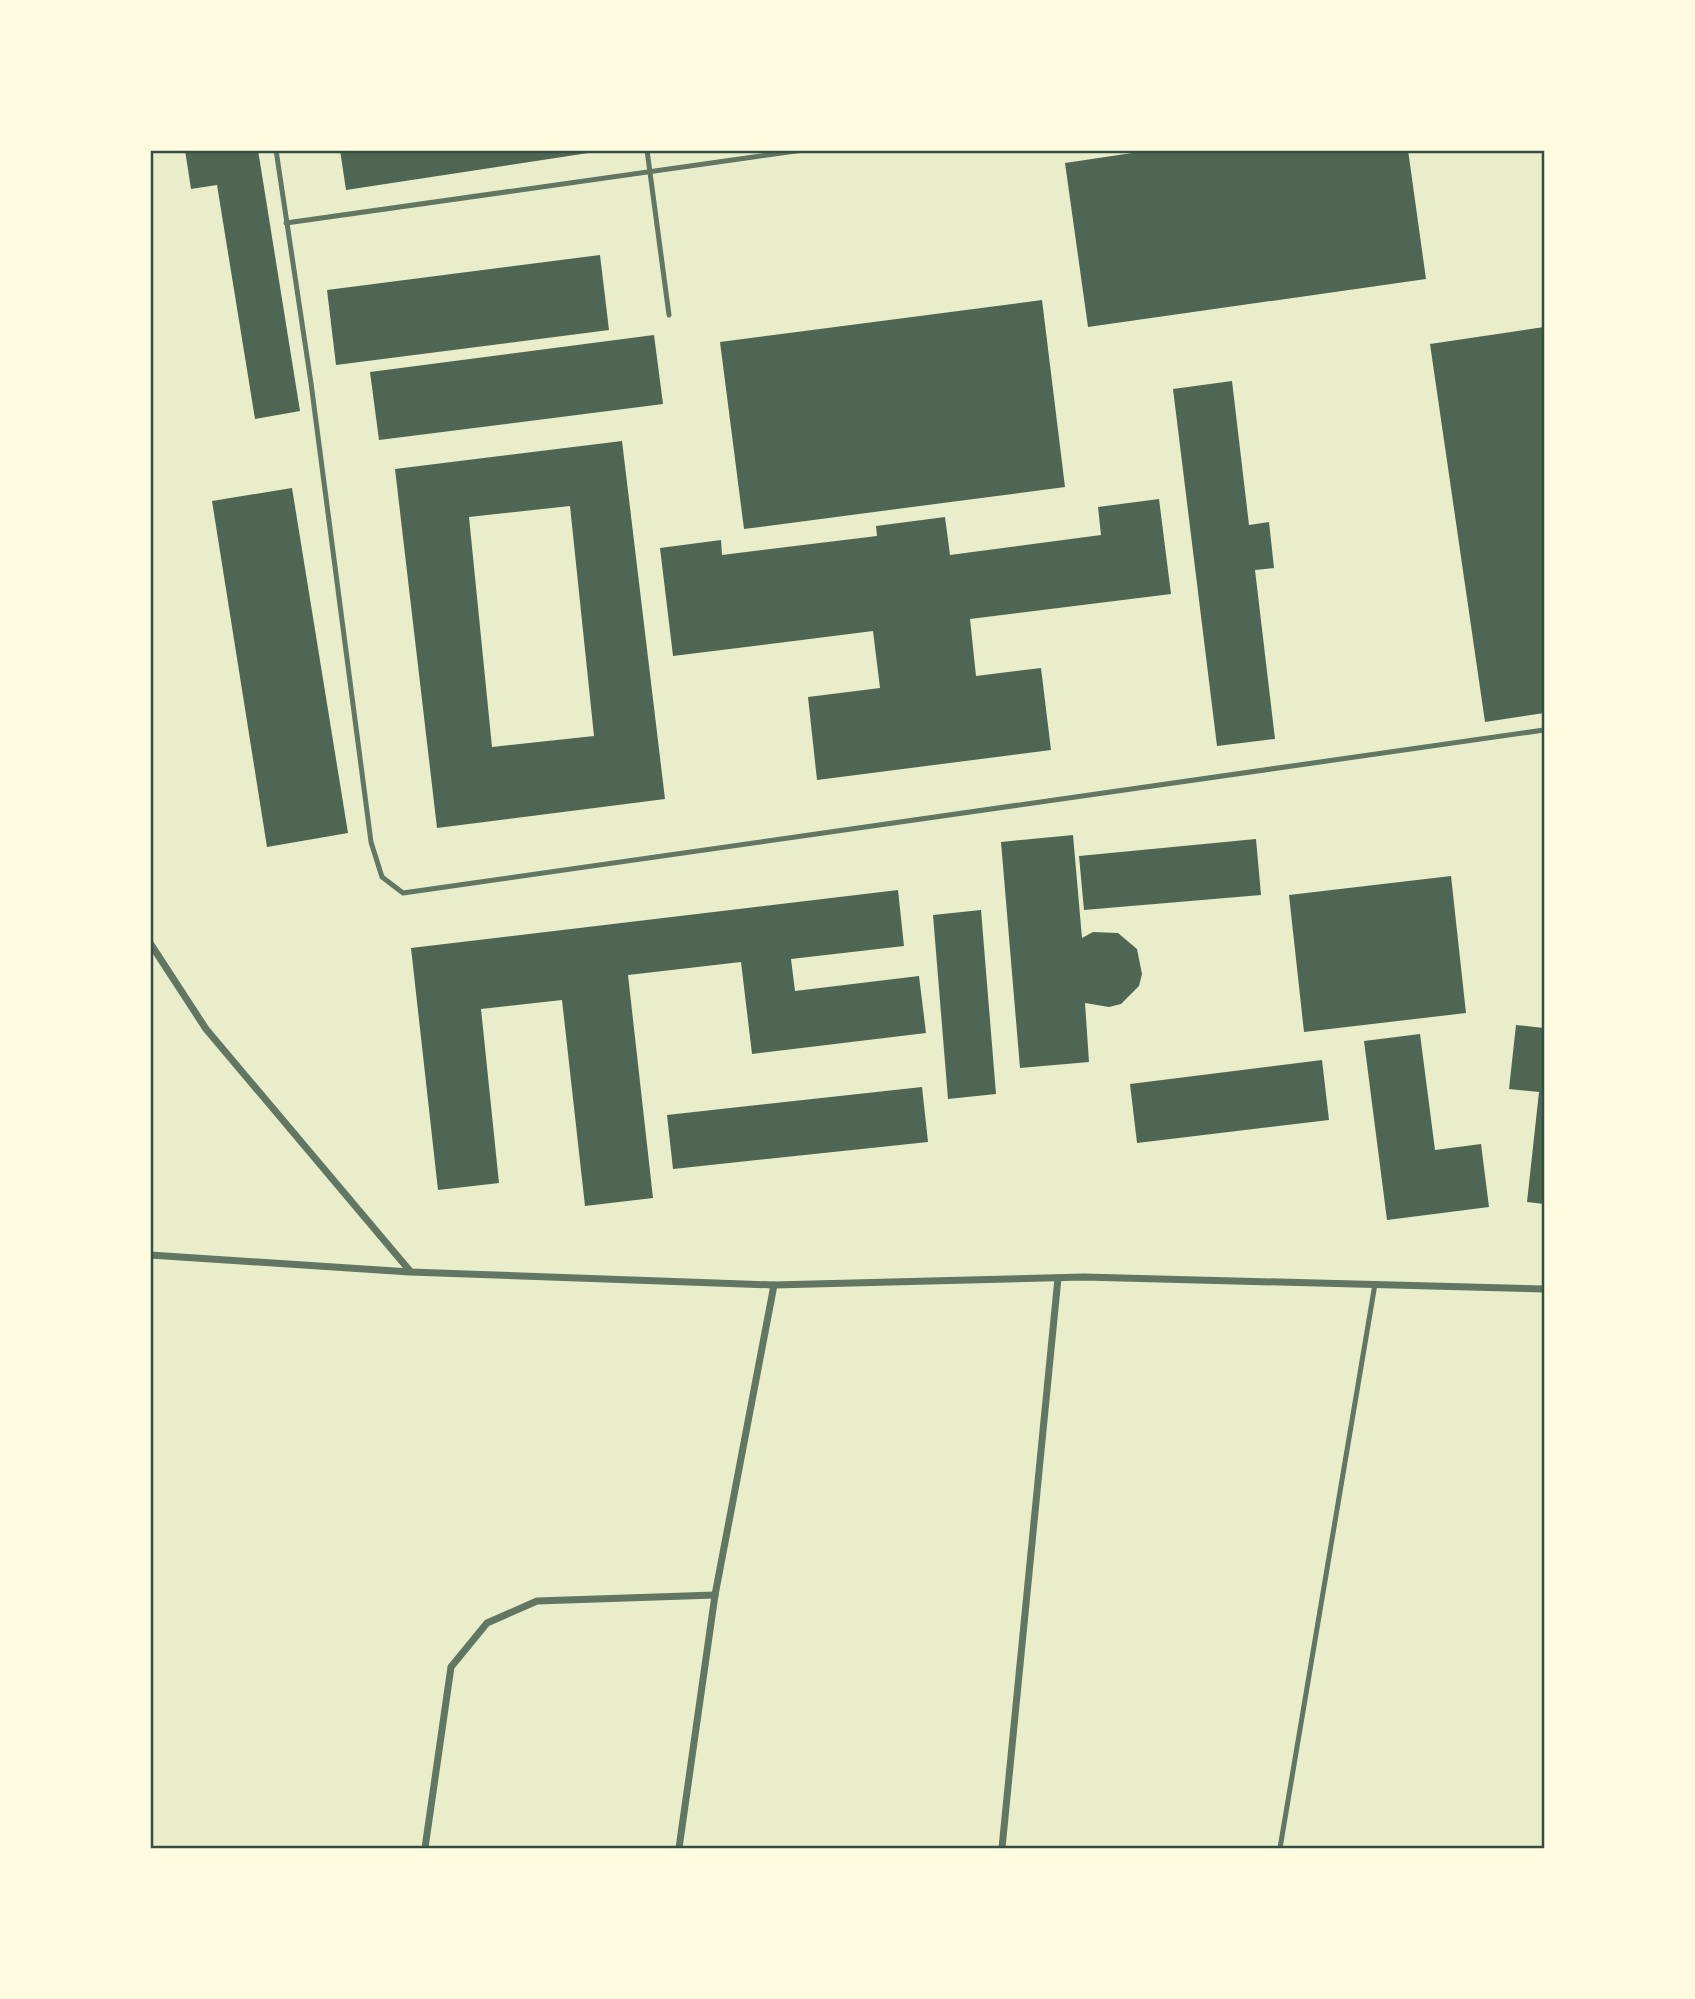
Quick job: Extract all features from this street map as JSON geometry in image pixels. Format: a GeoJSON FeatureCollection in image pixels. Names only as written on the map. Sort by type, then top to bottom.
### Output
{"type":"FeatureCollection","features":[{"type":"Feature","properties":{"kind":"street"},"geometry":{"type":"LineString","coordinates":[[150,943],[206,1029],[410,1272]]}},
{"type":"Feature","properties":{"kind":"street"},"geometry":{"type":"LineString","coordinates":[[150,1255],[410,1272],[774,1285],[1058,1278],[1545,1289]]}},
{"type":"Feature","properties":{"kind":"street"},"geometry":{"type":"LineString","coordinates":[[1002,1849],[1058,1278]]}},
{"type":"Feature","properties":{"kind":"street"},"geometry":{"type":"LineString","coordinates":[[679,1849],[715,1595],[774,1285]]}},
{"type":"Feature","properties":{"kind":"street"},"geometry":{"type":"LineString","coordinates":[[425,1849],[451,1667],[487,1623],[537,1601],[715,1595]]}},
{"type":"Feature","properties":{"kind":"lane"},"geometry":{"type":"LineString","coordinates":[[276,150],[371,842],[382,877],[403,893],[1545,730]]}},
{"type":"Feature","properties":{"kind":"lane"},"geometry":{"type":"LineString","coordinates":[[647,150],[669,315]]}},
{"type":"Feature","properties":{"kind":"lane"},"geometry":{"type":"LineString","coordinates":[[286,223],[803,150]]}},
{"type":"Feature","properties":{"kind":"lane"},"geometry":{"type":"LineString","coordinates":[[1280,1849],[1376,1284]]}},
{"type":"Feature","properties":{"kind":"building"},"geometry":{"type":"Polygon","coordinates":[[[185,150],[258,150],[300,411],[255,419],[217,185],[191,189],[185,150]]]}},
{"type":"Feature","properties":{"kind":"building"},"geometry":{"type":"Polygon","coordinates":[[[340,150],[595,150],[595,152],[346,190],[340,150]]]}},
{"type":"Feature","properties":{"kind":"building"},"geometry":{"type":"Polygon","coordinates":[[[1152,150],[1408,150],[1426,279],[1088,327],[1065,163],[1152,150]]]}},
{"type":"Feature","properties":{"kind":"building"},"geometry":{"type":"Polygon","coordinates":[[[600,255],[609,330],[336,365],[327,290],[600,255]]]}},
{"type":"Feature","properties":{"kind":"building"},"geometry":{"type":"Polygon","coordinates":[[[1042,300],[1065,487],[744,529],[720,342],[1042,300]]]}},
{"type":"Feature","properties":{"kind":"building"},"geometry":{"type":"Polygon","coordinates":[[[1544,327],[1544,713],[1485,722],[1430,344],[1544,327]]]}},
{"type":"Feature","properties":{"kind":"building"},"geometry":{"type":"Polygon","coordinates":[[[654,335],[663,404],[379,440],[370,372],[654,335]]]}},
{"type":"Feature","properties":{"kind":"building"},"geometry":{"type":"Polygon","coordinates":[[[1232,381],[1249,525],[1269,522],[1274,568],[1255,570],[1275,739],[1217,746],[1173,389],[1232,381]]]}},
{"type":"Feature","properties":{"kind":"building"},"geometry":{"type":"Polygon","coordinates":[[[622,441],[665,799],[437,828],[395,469],[622,441]],[[570,506],[469,517],[492,747],[594,736],[570,506]]]}},
{"type":"Feature","properties":{"kind":"building"},"geometry":{"type":"Polygon","coordinates":[[[292,488],[348,833],[267,847],[212,501],[292,488]]]}},
{"type":"Feature","properties":{"kind":"building"},"geometry":{"type":"Polygon","coordinates":[[[1159,499],[1171,594],[970,619],[976,676],[1041,668],[1051,750],[817,780],[808,697],[880,688],[873,631],[673,656],[660,548],[721,540],[722,555],[877,536],[876,526],[945,517],[950,555],[1101,535],[1098,507],[1159,499]]]}},
{"type":"Feature","properties":{"kind":"building"},"geometry":{"type":"Polygon","coordinates":[[[1073,835],[1082,938],[1093,932],[1118,933],[1137,949],[1142,974],[1139,986],[1121,1004],[1109,1007],[1085,1003],[1089,1062],[1020,1068],[1001,842],[1073,835]]]}},
{"type":"Feature","properties":{"kind":"building"},"geometry":{"type":"Polygon","coordinates":[[[1256,839],[1261,895],[1084,910],[1079,856],[1256,839]]]}},
{"type":"Feature","properties":{"kind":"building"},"geometry":{"type":"Polygon","coordinates":[[[1451,876],[1466,1013],[1304,1032],[1289,895],[1451,876]]]}},
{"type":"Feature","properties":{"kind":"building"},"geometry":{"type":"Polygon","coordinates":[[[898,890],[904,946],[791,959],[795,991],[919,976],[926,1033],[752,1054],[741,962],[628,975],[653,1198],[585,1206],[562,1000],[481,1009],[499,1183],[438,1190],[411,948],[898,890]]]}},
{"type":"Feature","properties":{"kind":"building"},"geometry":{"type":"Polygon","coordinates":[[[981,910],[996,1094],[948,1099],[933,915],[981,910]]]}},
{"type":"Feature","properties":{"kind":"building"},"geometry":{"type":"Polygon","coordinates":[[[1516,1025],[1544,1028],[1544,1204],[1527,1202],[1539,1092],[1509,1089],[1516,1025]]]}},
{"type":"Feature","properties":{"kind":"building"},"geometry":{"type":"Polygon","coordinates":[[[1420,1034],[1435,1150],[1481,1144],[1489,1207],[1387,1220],[1364,1041],[1420,1034]]]}},
{"type":"Feature","properties":{"kind":"building"},"geometry":{"type":"Polygon","coordinates":[[[1322,1060],[1329,1120],[1137,1143],[1130,1084],[1322,1060]]]}},
{"type":"Feature","properties":{"kind":"building"},"geometry":{"type":"Polygon","coordinates":[[[922,1087],[928,1142],[673,1169],[667,1115],[922,1087]]]}}]}
